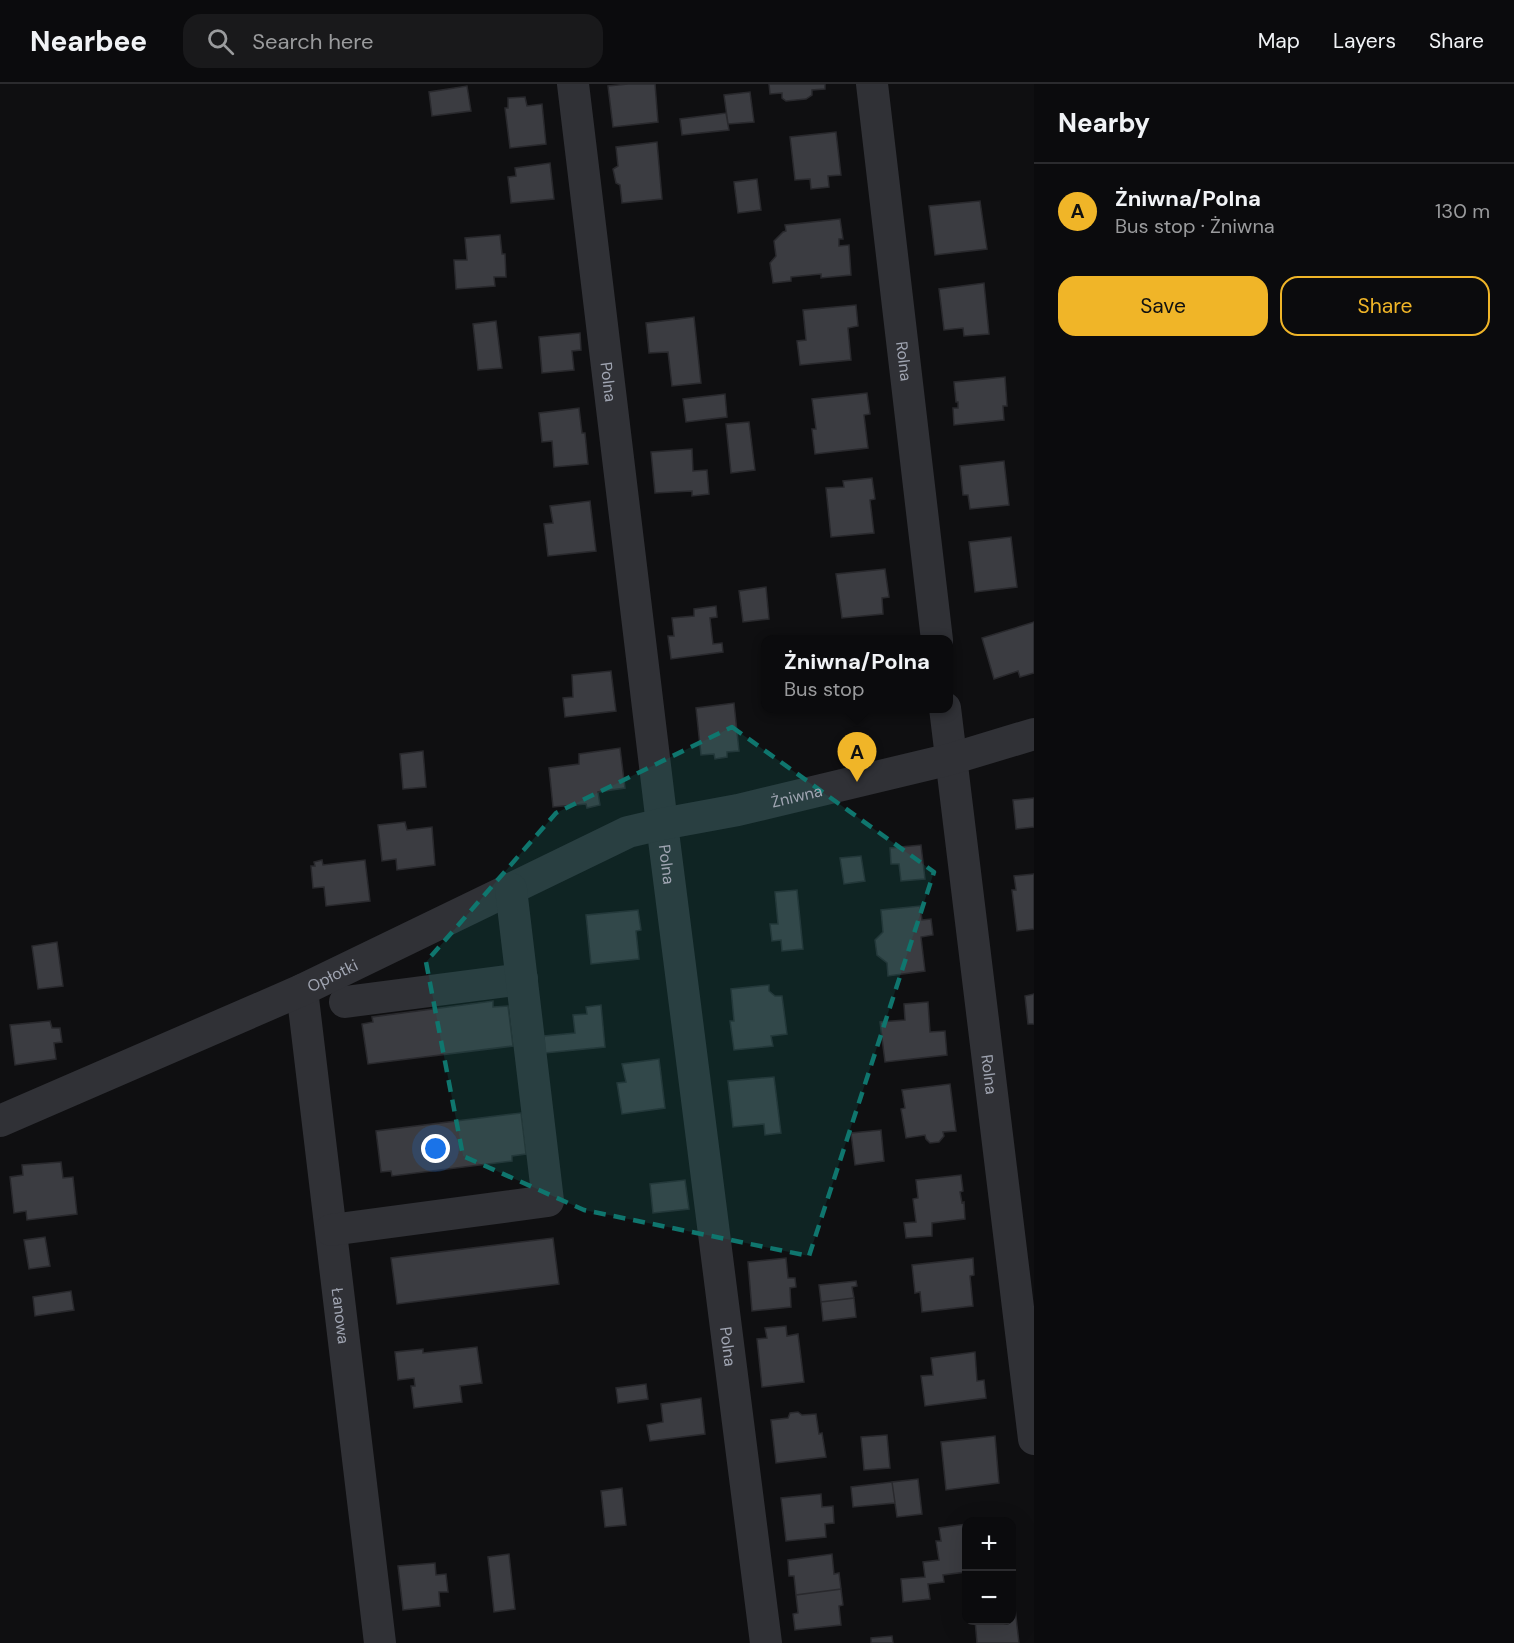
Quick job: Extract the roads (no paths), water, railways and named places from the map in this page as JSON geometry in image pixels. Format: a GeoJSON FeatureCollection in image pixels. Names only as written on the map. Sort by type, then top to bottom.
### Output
{"type":"FeatureCollection","features":[{"type":"Feature","properties":{"kind":"street","name":"Polna"},"geometry":{"type":"LineString","coordinates":[[573,84],[662,824],[766,1643]]}},
{"type":"Feature","properties":{"kind":"street","name":"Rolna"},"geometry":{"type":"LineString","coordinates":[[872,84],[937,635]]}},
{"type":"Feature","properties":{"kind":"street","name":"Rolna"},"geometry":{"type":"LineString","coordinates":[[946,713],[1034,1439]]}},
{"type":"Feature","properties":{"kind":"street","name":"Żniwna"},"geometry":{"type":"LineString","coordinates":[[662,824],[738,810],[951,759],[1034,734]]}},
{"type":"Feature","properties":{"kind":"street","name":"Opłotki"},"geometry":{"type":"LineString","coordinates":[[0,1120],[302,990],[628,832],[662,824]]}},
{"type":"Feature","properties":{"kind":"street"},"geometry":{"type":"LineString","coordinates":[[331,1230],[548,1201],[511,889]]}},
{"type":"Feature","properties":{"kind":"street"},"geometry":{"type":"LineString","coordinates":[[345,1002],[522,979]]}},
{"type":"Feature","properties":{"kind":"street","name":"Łanowa"},"geometry":{"type":"LineString","coordinates":[[302,990],[380,1643]]}},
{"type":"Feature","properties":{"kind":"place","name":"Żniwna/Polna"},"geometry":{"type":"Point","coordinates":[857,782]}}]}
